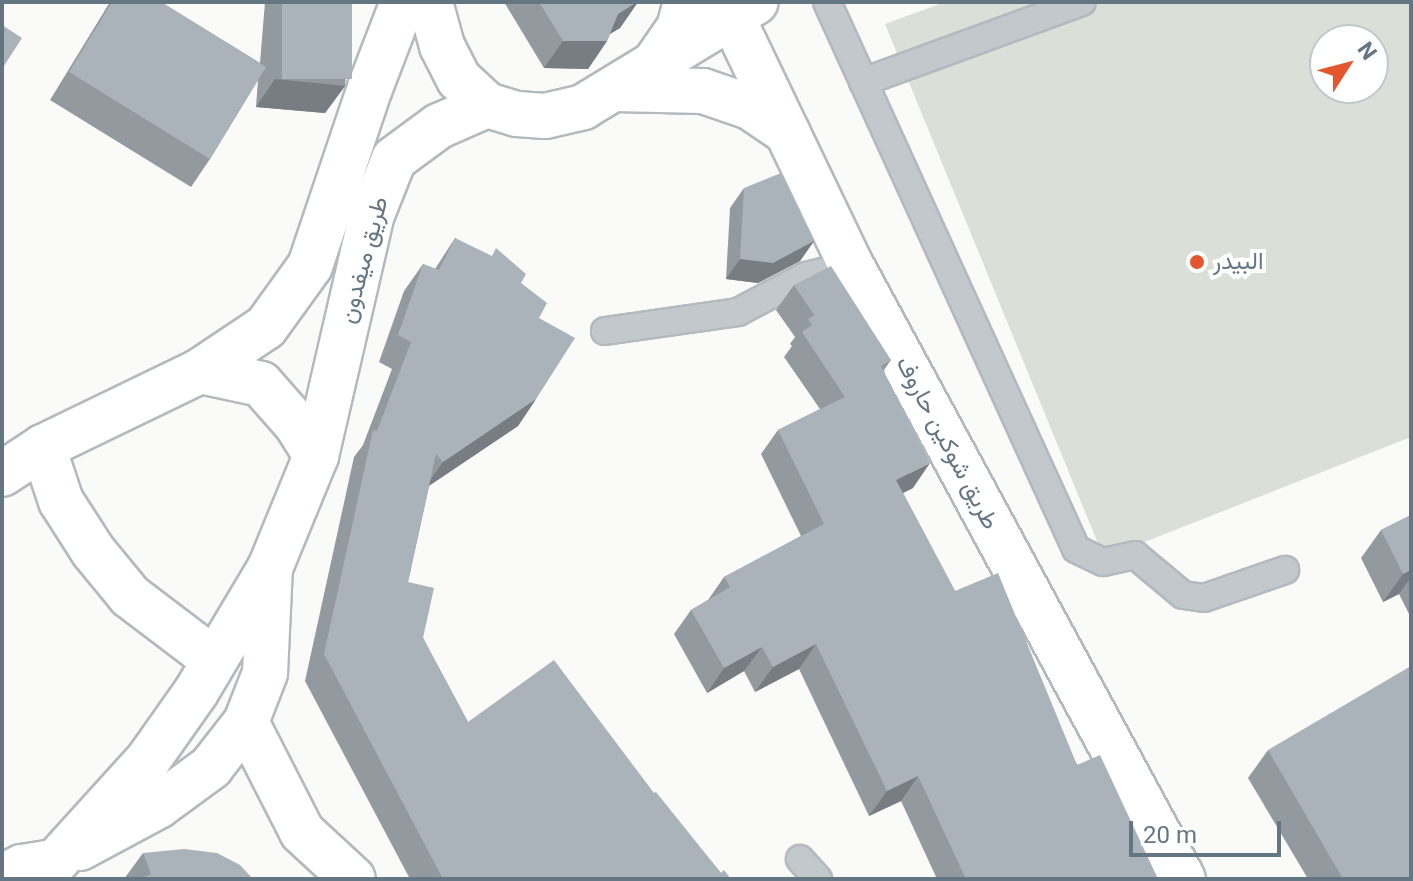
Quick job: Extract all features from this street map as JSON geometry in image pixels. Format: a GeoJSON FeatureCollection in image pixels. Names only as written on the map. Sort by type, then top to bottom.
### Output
{"type":"FeatureCollection","features":[{"type":"Feature","properties":{"kind":"main road"},"geometry":{"type":"LineString","coordinates":[[2,474],[43,447],[200,371],[266,327],[310,266],[370,88],[403,2]]}},
{"type":"Feature","properties":{"kind":"main road"},"geometry":{"type":"LineString","coordinates":[[430,2],[442,46],[459,79],[487,105],[517,114],[545,116],[583,107],[616,89],[736,7]]}},
{"type":"Feature","properties":{"kind":"main road"},"geometry":{"type":"LineString","coordinates":[[654,63],[679,28],[686,2]]}},
{"type":"Feature","properties":{"kind":"main road","name":"طريق شوكين حاروف"},"geometry":{"type":"LineString","coordinates":[[736,7],[787,132],[851,265],[1183,879]]}},
{"type":"Feature","properties":{"kind":"main road"},"geometry":{"type":"LineString","coordinates":[[616,89],[703,91],[750,107],[787,132]]}},
{"type":"Feature","properties":{"kind":"main road","name":"طريق ميفدون"},"geometry":{"type":"LineString","coordinates":[[46,870],[148,760],[196,692],[270,568],[316,456],[371,217],[394,159],[439,126],[487,105]]}},
{"type":"Feature","properties":{"kind":"main road"},"geometry":{"type":"LineString","coordinates":[[200,371],[261,384],[297,425],[316,456]]}},
{"type":"Feature","properties":{"kind":"main road"},"geometry":{"type":"LineString","coordinates":[[43,447],[61,501],[93,551],[130,596],[213,659]]}},
{"type":"Feature","properties":{"kind":"main road","name":"طريق ميفدون"},"geometry":{"type":"LineString","coordinates":[[46,870],[158,806],[211,767],[246,722],[265,673],[270,568]]}},
{"type":"Feature","properties":{"kind":"main road"},"geometry":{"type":"LineString","coordinates":[[246,722],[302,832],[353,879]]}},
{"type":"Feature","properties":{"kind":"main road"},"geometry":{"type":"LineString","coordinates":[[2,877],[22,867],[46,870]]}},
{"type":"Feature","properties":{"kind":"lane"},"geometry":{"type":"LineString","coordinates":[[827,2],[1076,549],[1103,562],[1135,555],[1183,595],[1204,598],[1285,570]]}},
{"type":"Feature","properties":{"kind":"lane"},"geometry":{"type":"LineString","coordinates":[[863,82],[1082,2]]}},
{"type":"Feature","properties":{"kind":"lane"},"geometry":{"type":"LineString","coordinates":[[605,331],[738,312],[806,276],[851,265]]}},
{"type":"Feature","properties":{"kind":"lane"},"geometry":{"type":"LineString","coordinates":[[800,859],[818,879]]}},
{"type":"Feature","properties":{"kind":"shaded area","name":"البيدر"},"geometry":{"type":"Polygon","coordinates":[[[945,2],[1411,2],[1411,437],[1104,558],[885,24],[945,2]]]}},
{"type":"Feature","properties":{"kind":"building"},"geometry":{"type":"Polygon","coordinates":[[[112,2],[161,2],[266,67],[210,159],[69,72],[112,2]]]}},
{"type":"Feature","properties":{"kind":"building"},"geometry":{"type":"Polygon","coordinates":[[[282,2],[352,2],[352,79],[282,79],[282,2]]]}},
{"type":"Feature","properties":{"kind":"building"},"geometry":{"type":"Polygon","coordinates":[[[539,2],[637,2],[618,14],[607,41],[563,41],[539,2]]]}},
{"type":"Feature","properties":{"kind":"building"},"geometry":{"type":"Polygon","coordinates":[[[2,25],[22,38],[2,69],[2,25]]]}},
{"type":"Feature","properties":{"kind":"building"},"geometry":{"type":"Polygon","coordinates":[[[781,173],[814,241],[773,263],[740,259],[744,188],[781,173]]]}},
{"type":"Feature","properties":{"kind":"building"},"geometry":{"type":"Polygon","coordinates":[[[455,238],[492,256],[496,248],[526,274],[521,283],[547,303],[539,318],[575,338],[536,399],[443,462],[436,454],[408,582],[434,588],[423,638],[468,722],[554,660],[654,793],[721,873],[724,870],[731,879],[443,879],[324,654],[373,430],[377,431],[411,342],[398,335],[423,264],[439,270],[455,238]]]}},
{"type":"Feature","properties":{"kind":"building"},"geometry":{"type":"Polygon","coordinates":[[[831,266],[891,360],[881,366],[930,463],[896,480],[955,591],[998,573],[1077,765],[1100,755],[1158,879],[966,879],[918,776],[887,791],[816,644],[773,667],[762,647],[724,668],[691,610],[730,587],[724,577],[824,524],[778,430],[845,397],[802,332],[812,325],[808,319],[814,315],[794,285],[831,266]]]}},
{"type":"Feature","properties":{"kind":"building"},"geometry":{"type":"Polygon","coordinates":[[[1411,515],[1411,570],[1403,574],[1381,530],[1411,515]]]}},
{"type":"Feature","properties":{"kind":"building"},"geometry":{"type":"Polygon","coordinates":[[[1411,666],[1411,877],[1343,879],[1268,750],[1411,666]]]}},
{"type":"Feature","properties":{"kind":"building"},"geometry":{"type":"Polygon","coordinates":[[[184,849],[217,853],[240,865],[253,879],[140,879],[151,874],[143,853],[184,849]]]}},
{"type":"Feature","properties":{"kind":"place","name":"البيدر"},"geometry":{"type":"Point","coordinates":[1197,262]}}]}
